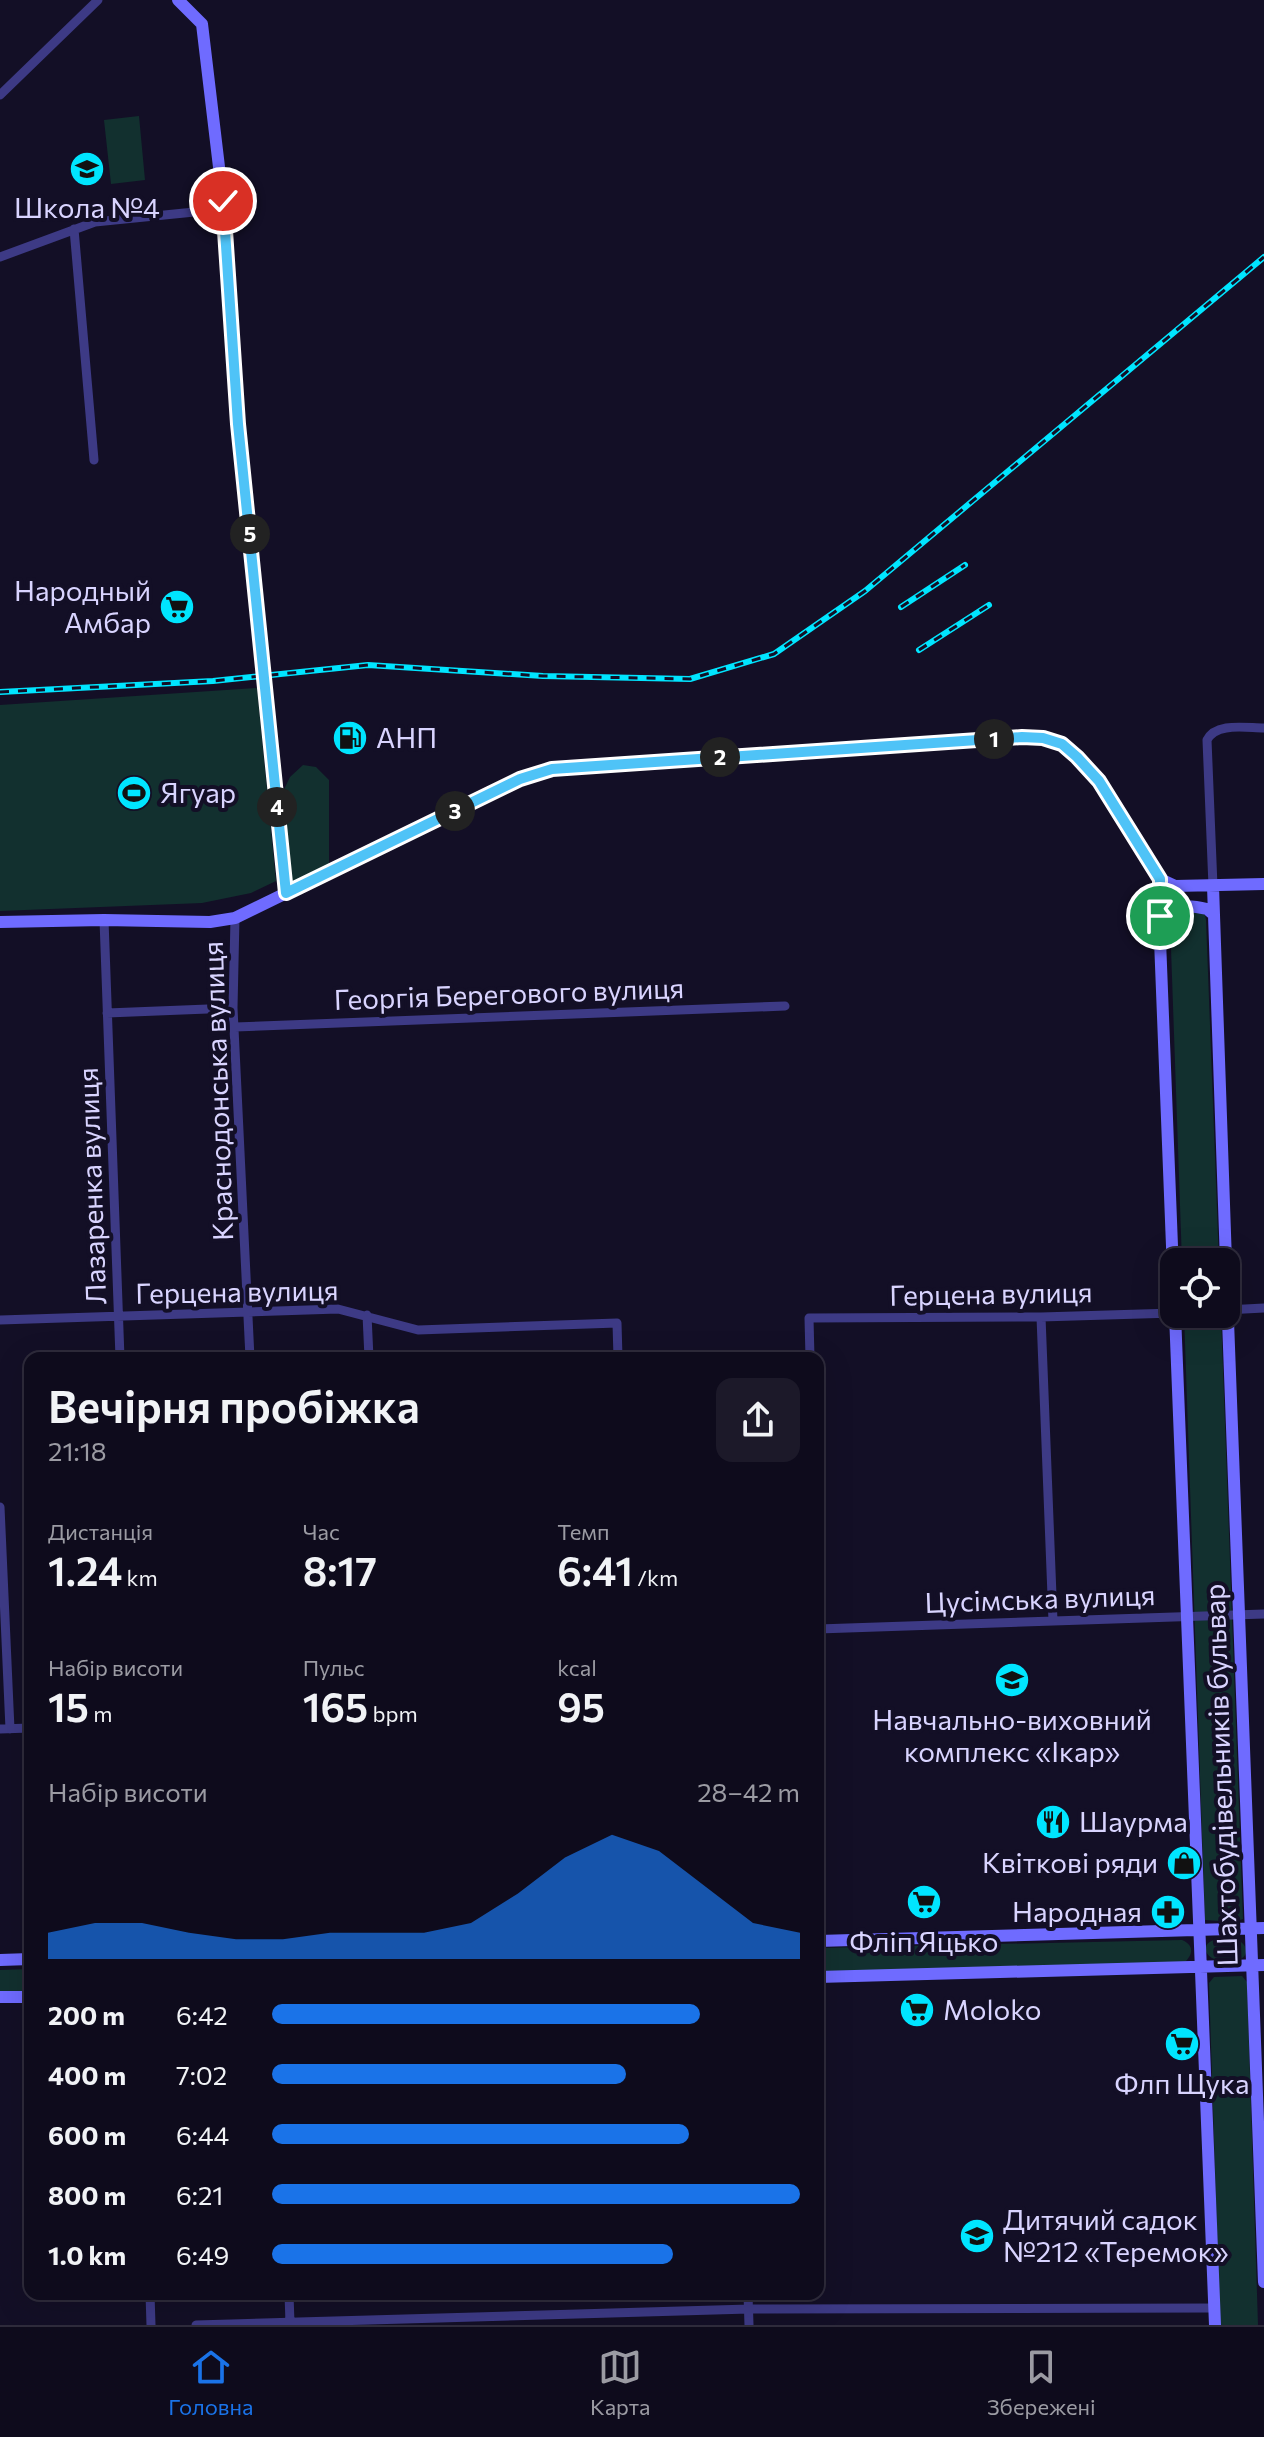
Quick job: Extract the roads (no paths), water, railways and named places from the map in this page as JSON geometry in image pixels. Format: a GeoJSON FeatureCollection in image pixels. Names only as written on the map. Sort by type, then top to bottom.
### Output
{"type":"FeatureCollection","features":[{"type":"Feature","properties":{"kind":"main road"},"geometry":{"type":"LineString","coordinates":[[178,0],[202,24],[224,209],[238,424],[286,893]]}},
{"type":"Feature","properties":{"kind":"main road"},"geometry":{"type":"LineString","coordinates":[[0,922],[210,922],[235,918],[520,779],[552,769],[1043,738],[1062,744],[1099,781],[1160,879],[1172,1248]]}},
{"type":"Feature","properties":{"kind":"main road"},"geometry":{"type":"LineString","coordinates":[[1160,879],[1175,886],[1264,884]]}},
{"type":"Feature","properties":{"kind":"main road","name":"Шахтобудівельників бульвар"},"geometry":{"type":"LineString","coordinates":[[1213,886],[1225,1248]]}},
{"type":"Feature","properties":{"kind":"main road"},"geometry":{"type":"LineString","coordinates":[[1160,916],[1167,909],[1198,906],[1214,915]]}},
{"type":"Feature","properties":{"kind":"main road","name":"Шахтобудівельників бульвар"},"geometry":{"type":"LineString","coordinates":[[1175,1328],[1215,2325]]}},
{"type":"Feature","properties":{"kind":"main road","name":"Шахтобудівельників бульвар"},"geometry":{"type":"LineString","coordinates":[[1228,1328],[1239,1614],[1257,1928],[1264,2282]]}},
{"type":"Feature","properties":{"kind":"main road"},"geometry":{"type":"LineString","coordinates":[[824,1941],[1257,1928]]}},
{"type":"Feature","properties":{"kind":"main road"},"geometry":{"type":"LineString","coordinates":[[0,1960],[24,1959]]}},
{"type":"Feature","properties":{"kind":"main road"},"geometry":{"type":"LineString","coordinates":[[824,1977],[1258,1966]]}},
{"type":"Feature","properties":{"kind":"main road"},"geometry":{"type":"LineString","coordinates":[[0,1997],[24,1997]]}},
{"type":"Feature","properties":{"kind":"street"},"geometry":{"type":"LineString","coordinates":[[0,95],[98,0]]}},
{"type":"Feature","properties":{"kind":"street"},"geometry":{"type":"LineString","coordinates":[[0,257],[95,222],[224,209]]}},
{"type":"Feature","properties":{"kind":"street"},"geometry":{"type":"LineString","coordinates":[[74,229],[94,460]]}},
{"type":"Feature","properties":{"kind":"street"},"geometry":{"type":"LineString","coordinates":[[1213,886],[1207,740],[1211,732],[1218,728],[1264,728]]}},
{"type":"Feature","properties":{"kind":"street","name":"Краснодонська вулиця"},"geometry":{"type":"LineString","coordinates":[[235,918],[233,1008],[250,1352]]}},
{"type":"Feature","properties":{"kind":"street","name":"Лазаренка вулиця"},"geometry":{"type":"LineString","coordinates":[[104,920],[120,1352]]}},
{"type":"Feature","properties":{"kind":"street","name":"Георгія Берегового вулиця"},"geometry":{"type":"LineString","coordinates":[[235,1027],[785,1006]]}},
{"type":"Feature","properties":{"kind":"street"},"geometry":{"type":"LineString","coordinates":[[107,1013],[233,1008]]}},
{"type":"Feature","properties":{"kind":"street"},"geometry":{"type":"LineString","coordinates":[[1240,1309],[1264,1308]]}},
{"type":"Feature","properties":{"kind":"street","name":"Герцена вулиця"},"geometry":{"type":"LineString","coordinates":[[0,1320],[338,1309],[418,1330],[617,1323],[618,1352]]}},
{"type":"Feature","properties":{"kind":"street","name":"Герцена вулиця"},"geometry":{"type":"LineString","coordinates":[[810,1352],[809,1318],[1160,1313]]}},
{"type":"Feature","properties":{"kind":"street"},"geometry":{"type":"LineString","coordinates":[[367,1315],[369,1352]]}},
{"type":"Feature","properties":{"kind":"street"},"geometry":{"type":"LineString","coordinates":[[1041,1317],[1053,1621]]}},
{"type":"Feature","properties":{"kind":"street"},"geometry":{"type":"LineString","coordinates":[[0,1507],[5,1729]]}},
{"type":"Feature","properties":{"kind":"street","name":"Цусімська вулиця"},"geometry":{"type":"LineString","coordinates":[[824,1629],[1264,1614]]}},
{"type":"Feature","properties":{"kind":"street"},"geometry":{"type":"LineString","coordinates":[[150,2300],[151,2325]]}},
{"type":"Feature","properties":{"kind":"street"},"geometry":{"type":"LineString","coordinates":[[289,2300],[290,2323]]}},
{"type":"Feature","properties":{"kind":"street"},"geometry":{"type":"LineString","coordinates":[[748,2300],[749,2325]]}},
{"type":"Feature","properties":{"kind":"street"},"geometry":{"type":"LineString","coordinates":[[196,2325],[749,2309],[1215,2308]]}},
{"type":"Feature","properties":{"kind":"railway"},"geometry":{"type":"LineString","coordinates":[[0,692],[213,681],[368,665],[543,676],[690,679],[774,654],[865,591],[1264,257]]}},
{"type":"Feature","properties":{"kind":"railway"},"geometry":{"type":"LineString","coordinates":[[901,607],[965,565]]}},
{"type":"Feature","properties":{"kind":"railway"},"geometry":{"type":"LineString","coordinates":[[919,650],[989,605]]}},
{"type":"Feature","properties":{"kind":"place","name":"Школа №4"},"geometry":{"type":"Point","coordinates":[87,169]}},
{"type":"Feature","properties":{"kind":"place","name":"Народный Амбар"},"geometry":{"type":"Point","coordinates":[177,607]}},
{"type":"Feature","properties":{"kind":"place","name":"АНП"},"geometry":{"type":"Point","coordinates":[350,738]}},
{"type":"Feature","properties":{"kind":"place","name":"Ягуар"},"geometry":{"type":"Point","coordinates":[134,793]}},
{"type":"Feature","properties":{"kind":"place","name":"Навчально-виховний комплекс «Ікар»"},"geometry":{"type":"Point","coordinates":[1012,1680]}},
{"type":"Feature","properties":{"kind":"place","name":"Шаурма"},"geometry":{"type":"Point","coordinates":[1053,1822]}},
{"type":"Feature","properties":{"kind":"place","name":"Квіткові ряди"},"geometry":{"type":"Point","coordinates":[1184,1863]}},
{"type":"Feature","properties":{"kind":"place","name":"Фліп Яцько"},"geometry":{"type":"Point","coordinates":[924,1902]}},
{"type":"Feature","properties":{"kind":"place","name":"Народная"},"geometry":{"type":"Point","coordinates":[1168,1912]}},
{"type":"Feature","properties":{"kind":"place","name":"Moloko"},"geometry":{"type":"Point","coordinates":[917,2010]}},
{"type":"Feature","properties":{"kind":"place","name":"Флп Щука"},"geometry":{"type":"Point","coordinates":[1182,2044]}},
{"type":"Feature","properties":{"kind":"place","name":"Дитячий садок №212 «Теремок»"},"geometry":{"type":"Point","coordinates":[977,2236]}}]}
